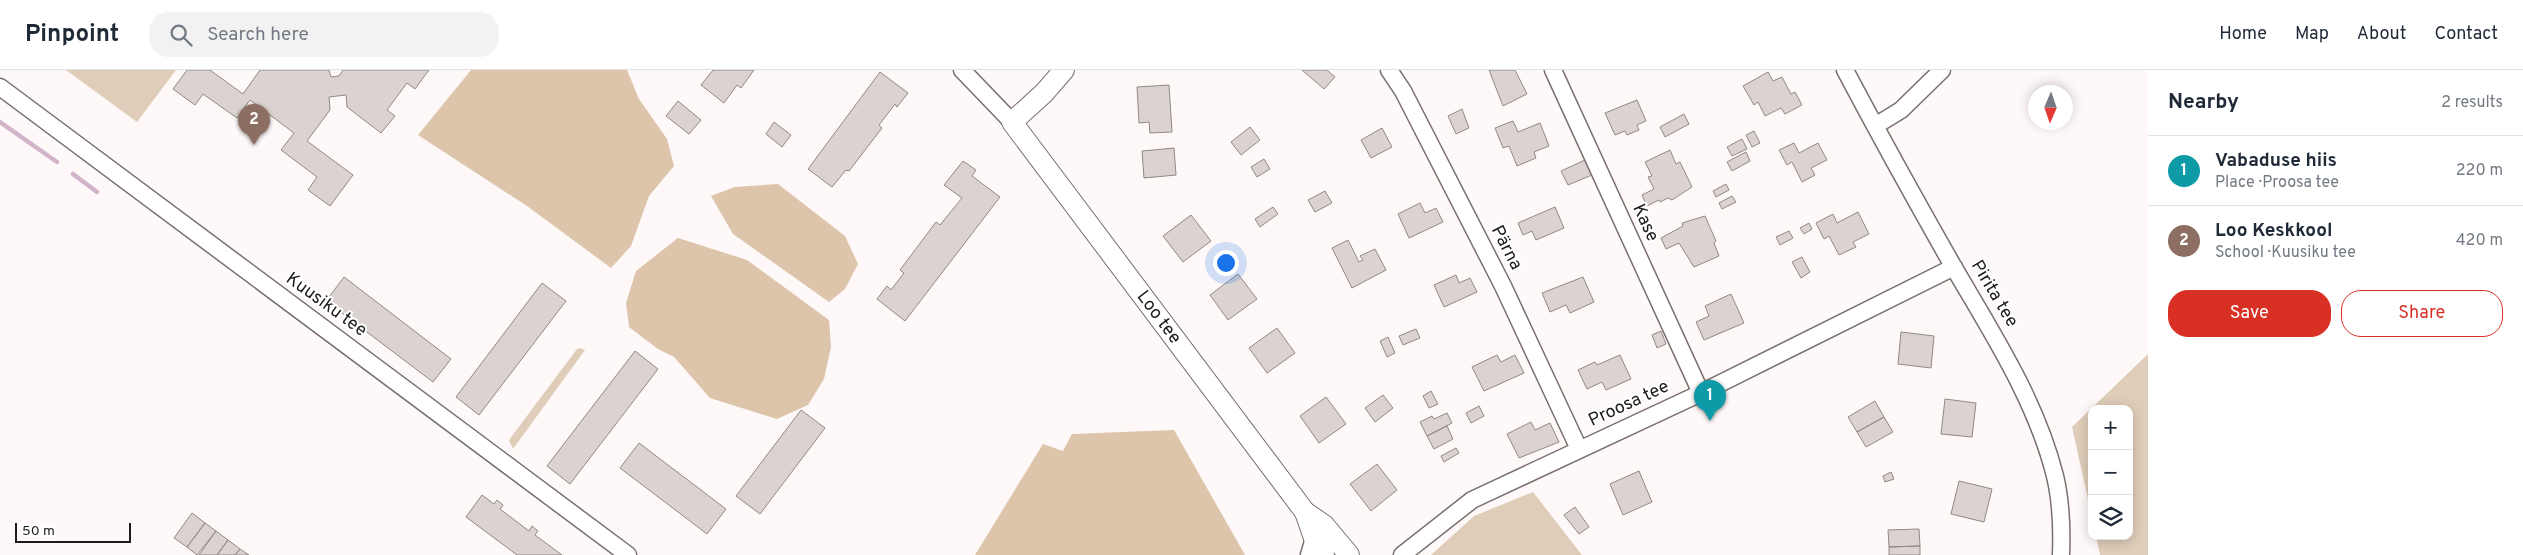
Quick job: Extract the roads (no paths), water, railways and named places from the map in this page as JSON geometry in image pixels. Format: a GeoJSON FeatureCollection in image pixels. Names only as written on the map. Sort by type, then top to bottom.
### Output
{"type":"FeatureCollection","features":[{"type":"Feature","properties":{"kind":"street"},"geometry":{"type":"LineString","coordinates":[[962,70],[1012,122],[1044,93],[1064,70]]}},
{"type":"Feature","properties":{"kind":"street","name":"Pärna"},"geometry":{"type":"LineString","coordinates":[[1389,70],[1403,91],[1503,286],[1579,449]]}},
{"type":"Feature","properties":{"kind":"street","name":"Kase"},"geometry":{"type":"LineString","coordinates":[[1553,70],[1701,393]]}},
{"type":"Feature","properties":{"kind":"street","name":"Pirita tee"},"geometry":{"type":"LineString","coordinates":[[1846,70],[1875,126],[2000,343],[2046,444],[2056,477],[2060,504],[2061,555]]}},
{"type":"Feature","properties":{"kind":"street"},"geometry":{"type":"LineString","coordinates":[[1875,126],[1901,110],[1942,70]]}},
{"type":"Feature","properties":{"kind":"street","name":"Kuusiku tee"},"geometry":{"type":"LineString","coordinates":[[0,87],[628,555]]}},
{"type":"Feature","properties":{"kind":"street","name":"Loo tee"},"geometry":{"type":"LineString","coordinates":[[1012,122],[1305,512],[1324,525],[1349,555]]}},
{"type":"Feature","properties":{"kind":"street","name":"Proosa tee"},"geometry":{"type":"LineString","coordinates":[[1402,555],[1472,500],[1701,393],[1954,266]]}},
{"type":"Feature","properties":{"kind":"street","name":"Loo tee"},"geometry":{"type":"LineString","coordinates":[[1305,512],[1315,549]]}},
{"type":"Feature","properties":{"kind":"street","name":"Proosa tee"},"geometry":{"type":"LineString","coordinates":[[1421,555],[1432,530]]}},
{"type":"Feature","properties":{"kind":"waterway"},"geometry":{"type":"LineString","coordinates":[[0,122],[57,162]]}},
{"type":"Feature","properties":{"kind":"waterway"},"geometry":{"type":"LineString","coordinates":[[73,174],[97,192]]}},
{"type":"Feature","properties":{"kind":"place","name":"Loo Keskkool"},"geometry":{"type":"Point","coordinates":[254,145]}},
{"type":"Feature","properties":{"kind":"place","name":"Vabaduse hiis"},"geometry":{"type":"Point","coordinates":[1710,421]}}]}
